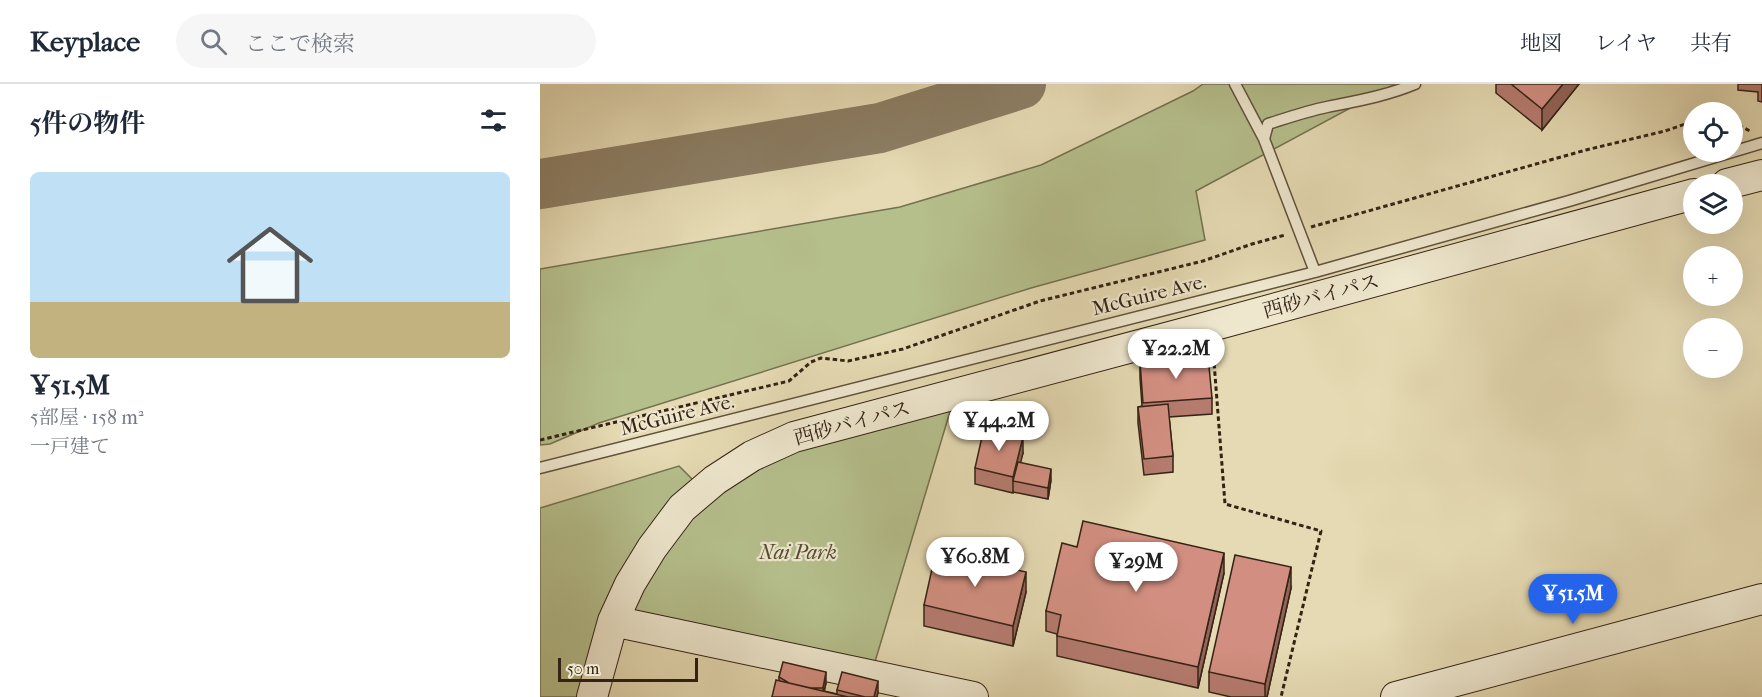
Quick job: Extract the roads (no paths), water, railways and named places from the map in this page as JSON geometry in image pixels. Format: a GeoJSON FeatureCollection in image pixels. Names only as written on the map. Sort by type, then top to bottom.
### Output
{"type":"FeatureCollection","features":[{"type":"Feature","properties":{"kind":"street"},"geometry":{"type":"LineString","coordinates":[[1743,180],[1762,175]]}},
{"type":"Feature","properties":{"kind":"street","name":"西砂バイパス"},"geometry":{"type":"LineString","coordinates":[[592,697],[613,621],[630,584],[652,548],[682,508],[715,480],[752,456],[794,437],[1683,197]]}},
{"type":"Feature","properties":{"kind":"street"},"geometry":{"type":"LineString","coordinates":[[1395,697],[1762,599]]}},
{"type":"Feature","properties":{"kind":"street"},"geometry":{"type":"LineString","coordinates":[[613,621],[973,697]]}},
{"type":"Feature","properties":{"kind":"lane"},"geometry":{"type":"LineString","coordinates":[[1235,84],[1263,139],[1315,272]]}},
{"type":"Feature","properties":{"kind":"lane"},"geometry":{"type":"LineString","coordinates":[[1263,139],[1268,124],[1398,91],[1415,84]]}},
{"type":"Feature","properties":{"kind":"lane","name":"McGuire Ave."},"geometry":{"type":"LineString","coordinates":[[540,468],[1315,272],[1569,201],[1762,143]]}},
{"type":"Feature","properties":{"kind":"park label","name":"Nai Park"},"geometry":{"type":"Point","coordinates":[798,552]}}]}
